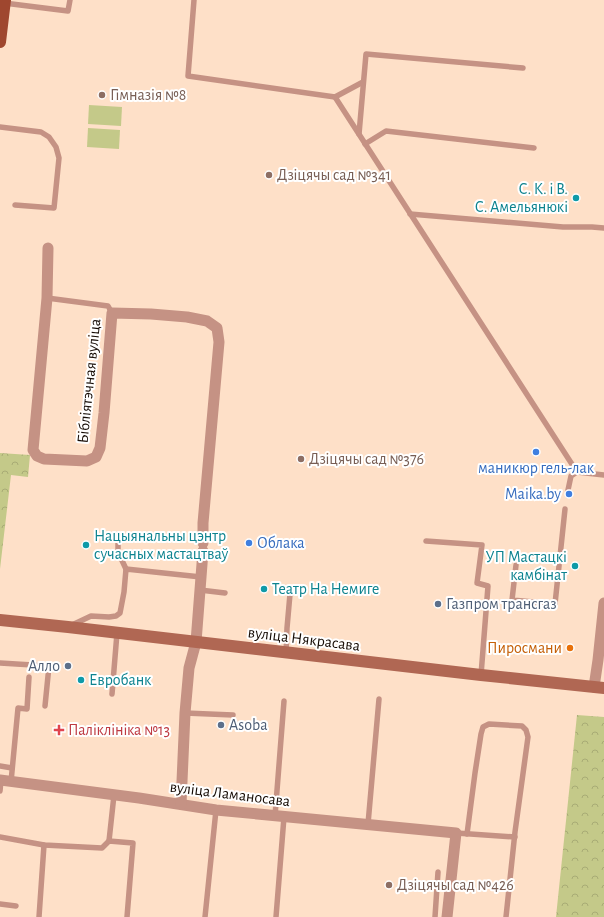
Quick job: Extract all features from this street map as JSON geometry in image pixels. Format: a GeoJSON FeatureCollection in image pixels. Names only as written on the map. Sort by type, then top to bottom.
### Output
{"type":"FeatureCollection","features":[{"type":"Feature","properties":{"kind":"main road"},"geometry":{"type":"LineString","coordinates":[[0,42],[4,2]]}},
{"type":"Feature","properties":{"kind":"main road","name":"вуліца Някрасава"},"geometry":{"type":"LineString","coordinates":[[0,620],[481,676],[599,687]]}},
{"type":"Feature","properties":{"kind":"street","name":"Бібліятэчная вуліца"},"geometry":{"type":"LineString","coordinates":[[48,248],[47,298],[33,450],[37,456],[44,459],[87,461],[96,457],[100,448],[104,413],[112,313],[186,317],[208,321],[217,328],[219,342],[203,523],[203,547],[196,642],[189,668],[181,804]]}},
{"type":"Feature","properties":{"kind":"street"},"geometry":{"type":"LineString","coordinates":[[599,687],[598,660],[604,603]]}},
{"type":"Feature","properties":{"kind":"street","name":"вуліца Ламаносава"},"geometry":{"type":"LineString","coordinates":[[3,783],[114,795],[216,810],[462,833]]}},
{"type":"Feature","properties":{"kind":"street"},"geometry":{"type":"LineString","coordinates":[[447,917],[462,833]]}},
{"type":"Feature","properties":{"kind":"lane"},"geometry":{"type":"LineString","coordinates":[[4,2],[68,11],[70,0]]}},
{"type":"Feature","properties":{"kind":"lane"},"geometry":{"type":"LineString","coordinates":[[194,0],[188,76],[335,97],[363,82]]}},
{"type":"Feature","properties":{"kind":"lane"},"geometry":{"type":"LineString","coordinates":[[359,134],[366,54],[523,68]]}},
{"type":"Feature","properties":{"kind":"lane"},"geometry":{"type":"LineString","coordinates":[[335,97],[577,472]]}},
{"type":"Feature","properties":{"kind":"lane"},"geometry":{"type":"LineString","coordinates":[[0,127],[40,132],[49,137],[56,147],[59,158],[54,208],[15,205]]}},
{"type":"Feature","properties":{"kind":"lane"},"geometry":{"type":"LineString","coordinates":[[365,144],[386,131],[534,148]]}},
{"type":"Feature","properties":{"kind":"lane"},"geometry":{"type":"LineString","coordinates":[[410,214],[563,227],[604,228]]}},
{"type":"Feature","properties":{"kind":"lane"},"geometry":{"type":"LineString","coordinates":[[47,298],[108,306],[112,313]]}},
{"type":"Feature","properties":{"kind":"lane"},"geometry":{"type":"LineString","coordinates":[[568,490],[571,476],[577,472],[604,475]]}},
{"type":"Feature","properties":{"kind":"lane"},"geometry":{"type":"LineString","coordinates":[[516,565],[512,600],[555,604],[566,509]]}},
{"type":"Feature","properties":{"kind":"lane"},"geometry":{"type":"LineString","coordinates":[[68,627],[91,616],[110,617],[116,616],[120,613],[122,609],[126,569],[118,552],[118,534]]}},
{"type":"Feature","properties":{"kind":"lane"},"geometry":{"type":"LineString","coordinates":[[426,541],[482,545],[477,583],[488,586],[481,676]]}},
{"type":"Feature","properties":{"kind":"lane"},"geometry":{"type":"LineString","coordinates":[[126,569],[201,577]]}},
{"type":"Feature","properties":{"kind":"lane"},"geometry":{"type":"LineString","coordinates":[[200,590],[225,593]]}},
{"type":"Feature","properties":{"kind":"lane"},"geometry":{"type":"LineString","coordinates":[[286,653],[290,594]]}},
{"type":"Feature","properties":{"kind":"lane"},"geometry":{"type":"LineString","coordinates":[[112,694],[117,633]]}},
{"type":"Feature","properties":{"kind":"lane"},"geometry":{"type":"LineString","coordinates":[[0,663],[49,666],[45,706]]}},
{"type":"Feature","properties":{"kind":"lane"},"geometry":{"type":"LineString","coordinates":[[3,783],[12,768],[18,708],[27,709],[29,677]]}},
{"type":"Feature","properties":{"kind":"lane"},"geometry":{"type":"LineString","coordinates":[[368,824],[379,699]]}},
{"type":"Feature","properties":{"kind":"lane"},"geometry":{"type":"LineString","coordinates":[[276,917],[284,702]]}},
{"type":"Feature","properties":{"kind":"lane"},"geometry":{"type":"LineString","coordinates":[[186,712],[233,715]]}},
{"type":"Feature","properties":{"kind":"lane"},"geometry":{"type":"LineString","coordinates":[[506,917],[528,737],[526,730],[522,726],[489,724],[483,727],[481,734],[475,773],[462,833],[515,837]]}},
{"type":"Feature","properties":{"kind":"lane"},"geometry":{"type":"LineString","coordinates":[[0,766],[12,768]]}},
{"type":"Feature","properties":{"kind":"lane"},"geometry":{"type":"LineString","coordinates":[[0,837],[44,845],[102,848],[109,841],[114,795]]}},
{"type":"Feature","properties":{"kind":"lane"},"geometry":{"type":"LineString","coordinates":[[205,917],[216,810]]}},
{"type":"Feature","properties":{"kind":"lane"},"geometry":{"type":"LineString","coordinates":[[109,841],[133,843],[127,917]]}},
{"type":"Feature","properties":{"kind":"lane"},"geometry":{"type":"LineString","coordinates":[[39,917],[44,845]]}},
{"type":"Feature","properties":{"kind":"lane"},"geometry":{"type":"LineString","coordinates":[[435,917],[438,872]]}},
{"type":"Feature","properties":{"kind":"lane"},"geometry":{"type":"LineString","coordinates":[[0,904],[16,906]]}},
{"type":"Feature","properties":{"kind":"green space"},"geometry":{"type":"Polygon","coordinates":[[[89,105],[122,107],[121,126],[88,124],[89,105]]]}},
{"type":"Feature","properties":{"kind":"green space"},"geometry":{"type":"Polygon","coordinates":[[[88,128],[120,130],[119,149],[87,147],[88,128]]]}},
{"type":"Feature","properties":{"kind":"green space"},"geometry":{"type":"Polygon","coordinates":[[[0,453],[30,455],[28,477],[11,475],[0,569],[0,453]]]}},
{"type":"Feature","properties":{"kind":"green space"},"geometry":{"type":"Polygon","coordinates":[[[577,715],[604,717],[604,917],[556,917],[577,715]]]}},
{"type":"Feature","properties":{"kind":"place","name":"Гімназія №8"},"geometry":{"type":"Point","coordinates":[102,95]}},
{"type":"Feature","properties":{"kind":"place","name":"Дзіцячы сад №341"},"geometry":{"type":"Point","coordinates":[269,175]}},
{"type":"Feature","properties":{"kind":"place","name":"С. К. і В. С. Амельянюкі"},"geometry":{"type":"Point","coordinates":[576,198]}},
{"type":"Feature","properties":{"kind":"place","name":"маникюр гель-лак"},"geometry":{"type":"Point","coordinates":[536,452]}},
{"type":"Feature","properties":{"kind":"place","name":"Дзіцячы сад №376"},"geometry":{"type":"Point","coordinates":[301,459]}},
{"type":"Feature","properties":{"kind":"place","name":"Maika.by"},"geometry":{"type":"Point","coordinates":[569,494]}},
{"type":"Feature","properties":{"kind":"place","name":"Облака"},"geometry":{"type":"Point","coordinates":[249,543]}},
{"type":"Feature","properties":{"kind":"place","name":"Нацыянальны цэнтр сучасных мастацтваў"},"geometry":{"type":"Point","coordinates":[86,545]}},
{"type":"Feature","properties":{"kind":"place","name":"УП Мастацкі камбінат"},"geometry":{"type":"Point","coordinates":[575,566]}},
{"type":"Feature","properties":{"kind":"place","name":"Театр На Немиге"},"geometry":{"type":"Point","coordinates":[264,589]}},
{"type":"Feature","properties":{"kind":"place","name":"Газпром трансгаз"},"geometry":{"type":"Point","coordinates":[438,604]}},
{"type":"Feature","properties":{"kind":"place","name":"Пиросмани"},"geometry":{"type":"Point","coordinates":[570,648]}},
{"type":"Feature","properties":{"kind":"place","name":"Алло"},"geometry":{"type":"Point","coordinates":[68,666]}},
{"type":"Feature","properties":{"kind":"place","name":"Евробанк"},"geometry":{"type":"Point","coordinates":[81,680]}},
{"type":"Feature","properties":{"kind":"place","name":"Asoba"},"geometry":{"type":"Point","coordinates":[221,725]}},
{"type":"Feature","properties":{"kind":"place","name":"Паліклініка №13"},"geometry":{"type":"Point","coordinates":[59,730]}},
{"type":"Feature","properties":{"kind":"place","name":"Дзіцячы сад №426"},"geometry":{"type":"Point","coordinates":[389,885]}}]}
